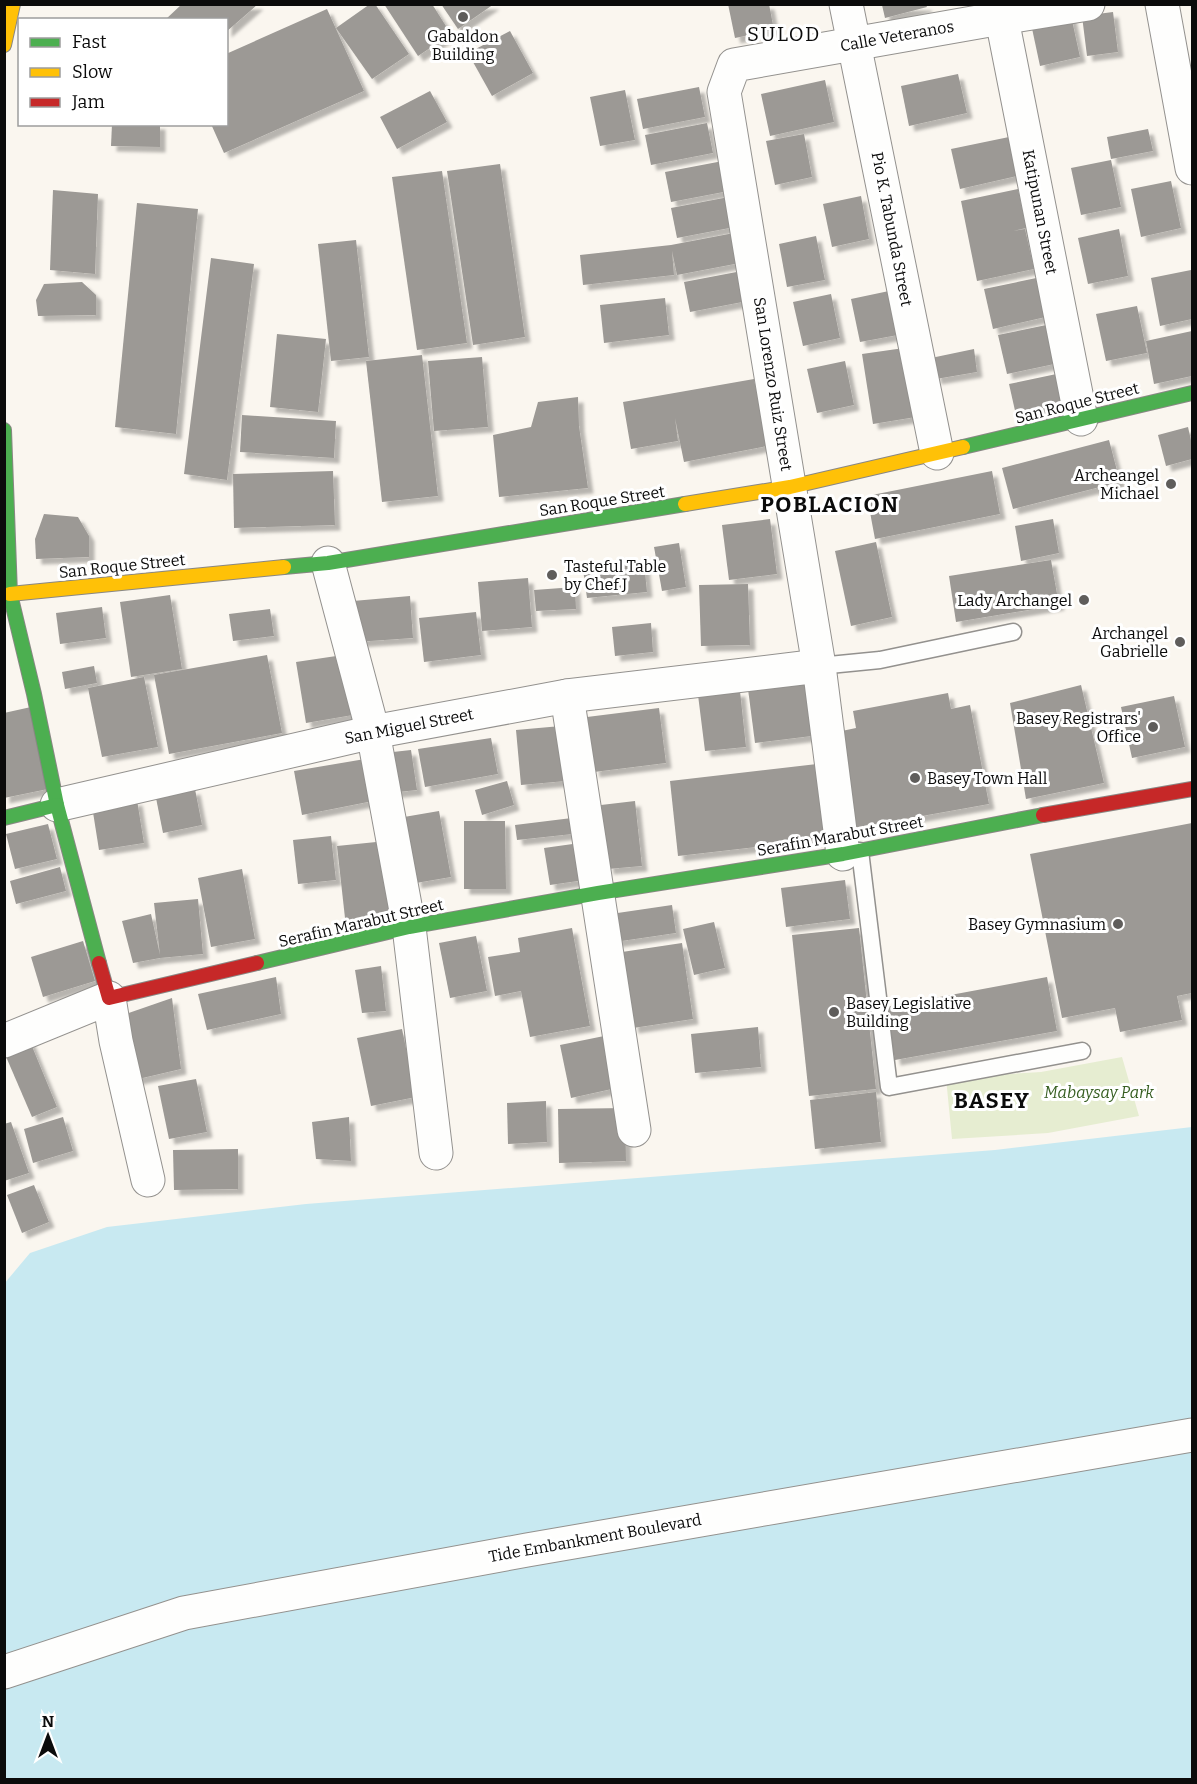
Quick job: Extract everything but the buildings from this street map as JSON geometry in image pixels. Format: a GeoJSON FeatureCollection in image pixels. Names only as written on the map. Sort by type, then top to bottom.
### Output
{"type":"FeatureCollection","features":[{"type":"Feature","properties":{"kind":"street"},"geometry":{"type":"LineString","coordinates":[[4,45],[13,4]]}},
{"type":"Feature","properties":{"kind":"street","name":"Pio K. Tabunda Street"},"geometry":{"type":"LineString","coordinates":[[846,4],[937,453]]}},
{"type":"Feature","properties":{"kind":"street","name":"Calle Veteranos"},"geometry":{"type":"LineString","coordinates":[[724,92],[734,65],[855,44],[1000,11],[1088,4]]}},
{"type":"Feature","properties":{"kind":"street"},"geometry":{"type":"LineString","coordinates":[[1162,4],[1192,168]]}},
{"type":"Feature","properties":{"kind":"street","name":"Katipunan Street"},"geometry":{"type":"LineString","coordinates":[[1000,11],[1081,419]]}},
{"type":"Feature","properties":{"kind":"street","name":"San Lorenzo Ruiz Street"},"geometry":{"type":"LineString","coordinates":[[724,92],[851,853]]}},
{"type":"Feature","properties":{"kind":"street","name":"San Roque Street"},"geometry":{"type":"LineString","coordinates":[[10,594],[328,563],[790,487],[1192,393]]}},
{"type":"Feature","properties":{"kind":"street"},"geometry":{"type":"LineString","coordinates":[[4,430],[10,594],[57,805],[109,998],[116,1041],[148,1180]]}},
{"type":"Feature","properties":{"kind":"street"},"geometry":{"type":"LineString","coordinates":[[328,563],[373,732],[408,927],[436,1153]]}},
{"type":"Feature","properties":{"kind":"street","name":"San Miguel Street"},"geometry":{"type":"LineString","coordinates":[[4,818],[373,732],[567,696],[819,666]]}},
{"type":"Feature","properties":{"kind":"street"},"geometry":{"type":"LineString","coordinates":[[567,696],[634,1130]]}},
{"type":"Feature","properties":{"kind":"street","name":"Serafin Marabut Street"},"geometry":{"type":"LineString","coordinates":[[109,998],[408,927],[598,893],[851,853],[1036,816],[1192,789]]}},
{"type":"Feature","properties":{"kind":"street"},"geometry":{"type":"LineString","coordinates":[[4,1041],[109,998]]}},
{"type":"Feature","properties":{"kind":"street","name":"Tide Embankment Boulevard"},"geometry":{"type":"LineString","coordinates":[[4,1672],[184,1613],[539,1548],[1192,1435]]}},
{"type":"Feature","properties":{"kind":"lane"},"geometry":{"type":"LineString","coordinates":[[819,666],[880,660],[1013,632]]}},
{"type":"Feature","properties":{"kind":"lane"},"geometry":{"type":"LineString","coordinates":[[851,853],[890,1087],[1082,1051]]}},
{"type":"Feature","properties":{"kind":"green space","name":"Mabaysay Park"},"geometry":{"type":"Polygon","coordinates":[[[1122,1057],[1139,1116],[1048,1133],[952,1139],[946,1078],[1041,1072],[1122,1057]]]}},
{"type":"Feature","properties":{"kind":"water"},"geometry":{"type":"Polygon","coordinates":[[[1192,1127],[1192,1779],[5,1780],[4,1284],[30,1253],[107,1227],[306,1204],[995,1150],[1192,1127]]]}},
{"type":"Feature","properties":{"kind":"traffic: fast"},"geometry":{"type":"LineString","coordinates":[[963,447],[1192,393]]}},
{"type":"Feature","properties":{"kind":"traffic: fast"},"geometry":{"type":"LineString","coordinates":[[4,430],[10,594],[57,805],[99,963]]}},
{"type":"Feature","properties":{"kind":"traffic: fast"},"geometry":{"type":"LineString","coordinates":[[284,567],[328,563],[685,504]]}},
{"type":"Feature","properties":{"kind":"traffic: fast"},"geometry":{"type":"LineString","coordinates":[[4,818],[57,805]]}},
{"type":"Feature","properties":{"kind":"traffic: fast"},"geometry":{"type":"LineString","coordinates":[[257,963],[409,927],[598,893],[843,854],[1043,815]]}},
{"type":"Feature","properties":{"kind":"traffic: slow"},"geometry":{"type":"LineString","coordinates":[[4,45],[13,4]]}},
{"type":"Feature","properties":{"kind":"traffic: slow"},"geometry":{"type":"LineString","coordinates":[[685,504],[790,487],[963,447]]}},
{"type":"Feature","properties":{"kind":"traffic: slow"},"geometry":{"type":"LineString","coordinates":[[10,594],[284,567]]}},
{"type":"Feature","properties":{"kind":"traffic: jam"},"geometry":{"type":"LineString","coordinates":[[1043,815],[1192,789]]}},
{"type":"Feature","properties":{"kind":"traffic: jam"},"geometry":{"type":"LineString","coordinates":[[99,963],[109,998],[257,963]]}},
{"type":"Feature","properties":{"kind":"place","name":"Gabaldon Building"},"geometry":{"type":"Point","coordinates":[463,17]}},
{"type":"Feature","properties":{"kind":"place","name":"Archeangel Michael"},"geometry":{"type":"Point","coordinates":[1171,484]}},
{"type":"Feature","properties":{"kind":"place","name":"Tasteful Table by Chef J"},"geometry":{"type":"Point","coordinates":[552,575]}},
{"type":"Feature","properties":{"kind":"place","name":"Lady Archangel"},"geometry":{"type":"Point","coordinates":[1084,600]}},
{"type":"Feature","properties":{"kind":"place","name":"Archangel Gabrielle"},"geometry":{"type":"Point","coordinates":[1180,642]}},
{"type":"Feature","properties":{"kind":"place","name":"Basey Registrars' Office"},"geometry":{"type":"Point","coordinates":[1153,727]}},
{"type":"Feature","properties":{"kind":"place","name":"Basey Town Hall"},"geometry":{"type":"Point","coordinates":[915,778]}},
{"type":"Feature","properties":{"kind":"place","name":"Basey Gymnasium"},"geometry":{"type":"Point","coordinates":[1118,924]}},
{"type":"Feature","properties":{"kind":"place","name":"Basey Legislative Building"},"geometry":{"type":"Point","coordinates":[834,1012]}},
{"type":"Feature","properties":{"kind":"district","name":"SULOD"},"geometry":{"type":"Point","coordinates":[784,34]}},
{"type":"Feature","properties":{"kind":"district","name":"POBLACION"},"geometry":{"type":"Point","coordinates":[830,504]}},
{"type":"Feature","properties":{"kind":"district","name":"BASEY"},"geometry":{"type":"Point","coordinates":[992,1100]}}]}
